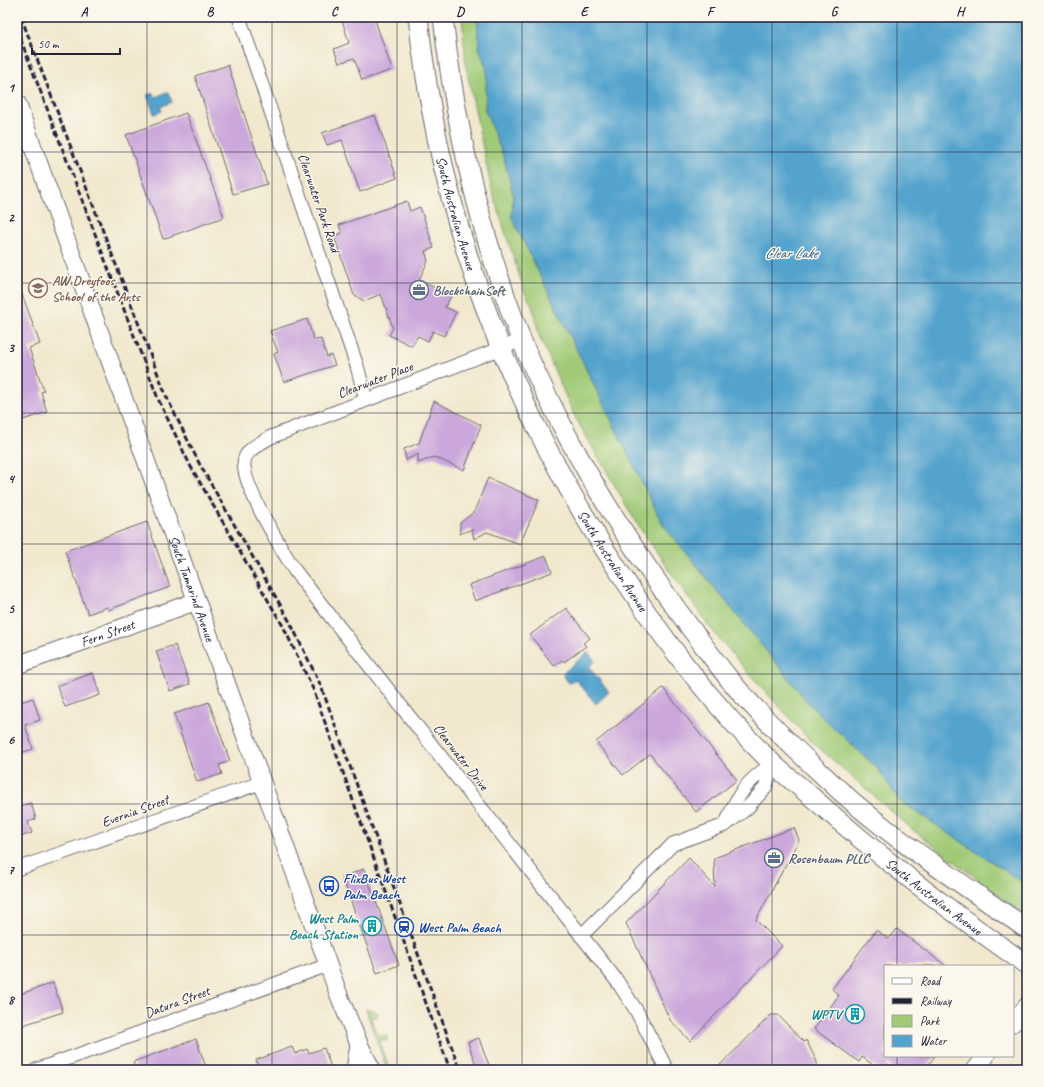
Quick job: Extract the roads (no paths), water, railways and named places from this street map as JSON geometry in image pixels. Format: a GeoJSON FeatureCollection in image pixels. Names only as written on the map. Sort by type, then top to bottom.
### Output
{"type":"FeatureCollection","features":[{"type":"Feature","properties":{"kind":"main road","name":"South Australian Avenue"},"geometry":{"type":"LineString","coordinates":[[418,17],[430,106],[443,170],[475,282],[500,348],[530,417],[556,469],[608,557],[680,661],[773,764],[893,865],[1027,966]]}},
{"type":"Feature","properties":{"kind":"main road","name":"South Australian Avenue"},"geometry":{"type":"LineString","coordinates":[[443,17],[457,114],[469,171],[499,276],[522,340],[532,364],[585,469],[637,553],[672,603],[740,692],[837,788],[879,823],[1027,929]]}},
{"type":"Feature","properties":{"kind":"main road"},"geometry":{"type":"LineString","coordinates":[[773,764],[794,746]]}},
{"type":"Feature","properties":{"kind":"street","name":"Clearwater Park Road"},"geometry":{"type":"LineString","coordinates":[[239,17],[357,366],[366,400]]}},
{"type":"Feature","properties":{"kind":"street","name":"South Tamarind Avenue"},"geometry":{"type":"LineString","coordinates":[[17,104],[328,965],[359,1044],[372,1070]]}},
{"type":"Feature","properties":{"kind":"street","name":"Clearwater Place"},"geometry":{"type":"LineString","coordinates":[[245,458],[254,447],[271,437],[522,340]]}},
{"type":"Feature","properties":{"kind":"street","name":"Clearwater Drive"},"geometry":{"type":"LineString","coordinates":[[245,458],[244,470],[246,481],[270,528],[295,571],[616,981],[636,1010],[667,1070]]}},
{"type":"Feature","properties":{"kind":"street","name":"Fern Street"},"geometry":{"type":"LineString","coordinates":[[17,665],[197,601]]}},
{"type":"Feature","properties":{"kind":"street"},"geometry":{"type":"LineString","coordinates":[[581,936],[673,844],[725,825],[747,808],[765,788],[773,764]]}},
{"type":"Feature","properties":{"kind":"street","name":"Evernia Street"},"geometry":{"type":"LineString","coordinates":[[17,869],[263,782]]}},
{"type":"Feature","properties":{"kind":"street","name":"Datura Street"},"geometry":{"type":"LineString","coordinates":[[36,1070],[328,965]]}},
{"type":"Feature","properties":{"kind":"street"},"geometry":{"type":"LineString","coordinates":[[1014,1022],[1027,1006]]}},
{"type":"Feature","properties":{"kind":"street"},"geometry":{"type":"LineString","coordinates":[[355,1070],[359,1044]]}},
{"type":"Feature","properties":{"kind":"street"},"geometry":{"type":"LineString","coordinates":[[975,1070],[985,1057]]}},
{"type":"Feature","properties":{"kind":"water","name":"Clear Lake"},"geometry":{"type":"Polygon","coordinates":[[[477,17],[1027,17],[1027,885],[900,801],[878,769],[811,706],[662,523],[512,218],[513,194],[504,158],[485,110],[487,69],[479,47],[477,17]]]}},
{"type":"Feature","properties":{"kind":"water"},"geometry":{"type":"Polygon","coordinates":[[[168,92],[172,102],[160,107],[162,111],[154,114],[147,95],[153,93],[155,97],[168,92]]]}},
{"type":"Feature","properties":{"kind":"water"},"geometry":{"type":"Polygon","coordinates":[[[588,652],[595,661],[589,667],[609,692],[596,704],[575,679],[569,683],[562,674],[588,652]]]}},
{"type":"Feature","properties":{"kind":"railway"},"geometry":{"type":"LineString","coordinates":[[21,17],[167,398],[199,463],[290,622],[321,686],[460,1070]]}},
{"type":"Feature","properties":{"kind":"railway"},"geometry":{"type":"LineString","coordinates":[[17,30],[159,401],[191,467],[283,626],[313,689],[450,1070]]}},
{"type":"Feature","properties":{"kind":"place","name":"AW Dreyfoos School of the Arts"},"geometry":{"type":"Point","coordinates":[38,288]}},
{"type":"Feature","properties":{"kind":"place","name":"BlockchainSoft"},"geometry":{"type":"Point","coordinates":[419,290]}},
{"type":"Feature","properties":{"kind":"place","name":"Rosenbaum PLLC"},"geometry":{"type":"Point","coordinates":[774,858]}},
{"type":"Feature","properties":{"kind":"place","name":"FlixBus West Palm Beach"},"geometry":{"type":"Point","coordinates":[329,886]}},
{"type":"Feature","properties":{"kind":"place","name":"West Palm Beach Station"},"geometry":{"type":"Point","coordinates":[372,926]}},
{"type":"Feature","properties":{"kind":"place","name":"West Palm Beach"},"geometry":{"type":"Point","coordinates":[404,927]}},
{"type":"Feature","properties":{"kind":"place","name":"WPTV"},"geometry":{"type":"Point","coordinates":[855,1014]}}]}
